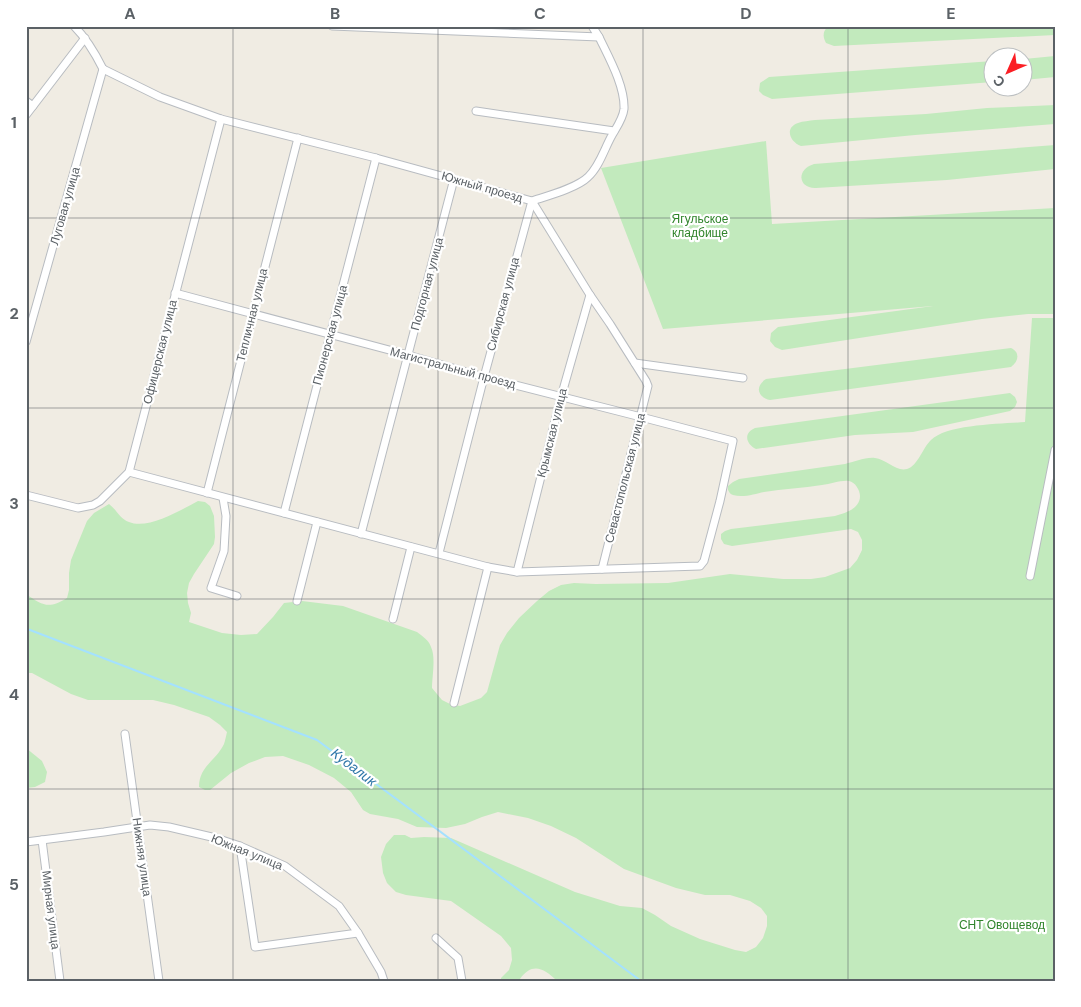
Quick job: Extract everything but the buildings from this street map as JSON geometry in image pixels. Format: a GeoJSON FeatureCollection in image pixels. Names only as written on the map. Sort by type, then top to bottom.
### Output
{"type":"FeatureCollection","features":[{"type":"Feature","properties":{"kind":"street"},"geometry":{"type":"LineString","coordinates":[[74,26],[95,52],[103,69]]}},
{"type":"Feature","properties":{"kind":"street"},"geometry":{"type":"LineString","coordinates":[[332,26],[599,37]]}},
{"type":"Feature","properties":{"kind":"street"},"geometry":{"type":"LineString","coordinates":[[532,200],[564,190],[588,177],[595,168],[623,114],[624,103],[621,90],[612,65],[592,26]]}},
{"type":"Feature","properties":{"kind":"street"},"geometry":{"type":"LineString","coordinates":[[26,114],[85,38]]}},
{"type":"Feature","properties":{"kind":"street","name":"Южный проезд"},"geometry":{"type":"LineString","coordinates":[[103,69],[160,98],[221,119],[454,178],[532,200],[648,386]]}},
{"type":"Feature","properties":{"kind":"street","name":"Луговая улица"},"geometry":{"type":"LineString","coordinates":[[26,342],[103,69]]}},
{"type":"Feature","properties":{"kind":"street"},"geometry":{"type":"LineString","coordinates":[[26,101],[33,106]]}},
{"type":"Feature","properties":{"kind":"street"},"geometry":{"type":"LineString","coordinates":[[476,112],[614,131]]}},
{"type":"Feature","properties":{"kind":"street","name":"Офицерская улица"},"geometry":{"type":"LineString","coordinates":[[129,472],[221,119]]}},
{"type":"Feature","properties":{"kind":"street","name":"Тепличная улица"},"geometry":{"type":"LineString","coordinates":[[207,493],[298,138]]}},
{"type":"Feature","properties":{"kind":"street","name":"Пионерская улица"},"geometry":{"type":"LineString","coordinates":[[284,513],[376,158]]}},
{"type":"Feature","properties":{"kind":"street","name":"Подгорная улица"},"geometry":{"type":"LineString","coordinates":[[361,534],[454,178]]}},
{"type":"Feature","properties":{"kind":"street","name":"Сибирская улица"},"geometry":{"type":"LineString","coordinates":[[439,553],[532,200]]}},
{"type":"Feature","properties":{"kind":"street","name":"Магистральный проезд"},"geometry":{"type":"LineString","coordinates":[[175,293],[484,377],[733,441],[720,501],[701,565],[602,569]]}},
{"type":"Feature","properties":{"kind":"street","name":"Крымская улица"},"geometry":{"type":"LineString","coordinates":[[517,572],[561,396],[590,295]]}},
{"type":"Feature","properties":{"kind":"street"},"geometry":{"type":"LineString","coordinates":[[635,363],[744,378]]}},
{"type":"Feature","properties":{"kind":"street","name":"Севастопольская улица"},"geometry":{"type":"LineString","coordinates":[[602,569],[648,386]]}},
{"type":"Feature","properties":{"kind":"street"},"geometry":{"type":"LineString","coordinates":[[1030,576],[1055,450]]}},
{"type":"Feature","properties":{"kind":"street"},"geometry":{"type":"LineString","coordinates":[[26,495],[78,508],[93,505],[100,501],[129,472],[488,567],[517,572],[602,569]]}},
{"type":"Feature","properties":{"kind":"street"},"geometry":{"type":"LineString","coordinates":[[223,498],[226,516],[224,551],[211,588],[237,596]]}},
{"type":"Feature","properties":{"kind":"street"},"geometry":{"type":"LineString","coordinates":[[297,601],[317,522]]}},
{"type":"Feature","properties":{"kind":"street"},"geometry":{"type":"LineString","coordinates":[[393,619],[411,546]]}},
{"type":"Feature","properties":{"kind":"street"},"geometry":{"type":"LineString","coordinates":[[454,703],[488,567]]}},
{"type":"Feature","properties":{"kind":"street","name":"Нижняя улица"},"geometry":{"type":"LineString","coordinates":[[125,734],[159,981]]}},
{"type":"Feature","properties":{"kind":"street","name":"Южная улица"},"geometry":{"type":"LineString","coordinates":[[26,842],[150,825],[169,827],[216,838],[240,846],[285,866],[339,906],[358,933],[381,972],[384,981]]}},
{"type":"Feature","properties":{"kind":"street","name":"Мирная улица"},"geometry":{"type":"LineString","coordinates":[[42,840],[60,981]]}},
{"type":"Feature","properties":{"kind":"street"},"geometry":{"type":"LineString","coordinates":[[240,846],[255,947],[358,933]]}},
{"type":"Feature","properties":{"kind":"street"},"geometry":{"type":"LineString","coordinates":[[436,938],[458,958],[462,981]]}},
{"type":"Feature","properties":{"kind":"green space"},"geometry":{"type":"Polygon","coordinates":[[[830,26],[1055,26],[1055,35],[834,46],[826,43],[824,38],[825,31],[830,26]]]}},
{"type":"Feature","properties":{"kind":"green space"},"geometry":{"type":"Polygon","coordinates":[[[1055,56],[1055,77],[1034,79],[1034,58],[1055,56]]]}},
{"type":"Feature","properties":{"kind":"green space"},"geometry":{"type":"Polygon","coordinates":[[[984,62],[984,83],[772,99],[759,91],[760,83],[769,77],[984,62]]]}},
{"type":"Feature","properties":{"kind":"green space"},"geometry":{"type":"Polygon","coordinates":[[[1055,105],[1055,124],[801,146],[790,135],[791,128],[794,125],[815,120],[1055,105]]]}},
{"type":"Feature","properties":{"kind":"green space","name":"Ягульское кладбище"},"geometry":{"type":"Polygon","coordinates":[[[766,141],[772,224],[1055,208],[1055,314],[1028,314],[982,319],[782,350],[775,347],[770,341],[771,333],[778,327],[933,306],[663,329],[601,168],[766,141]]]}},
{"type":"Feature","properties":{"kind":"green space"},"geometry":{"type":"Polygon","coordinates":[[[1055,145],[1055,169],[947,180],[816,188],[806,186],[801,179],[804,170],[814,164],[1055,145]]]}},
{"type":"Feature","properties":{"kind":"green space","name":"СНТ Овощевод"},"geometry":{"type":"Polygon","coordinates":[[[1032,318],[1055,318],[1055,981],[557,981],[543,970],[534,969],[529,970],[520,981],[501,981],[501,978],[509,970],[512,960],[511,948],[501,936],[451,901],[406,895],[396,892],[387,883],[383,873],[381,857],[386,844],[394,835],[405,835],[411,838],[451,838],[575,892],[620,906],[642,908],[671,926],[700,939],[735,950],[746,952],[756,947],[763,938],[767,926],[767,916],[761,908],[750,901],[730,895],[705,895],[676,888],[624,869],[576,838],[528,818],[498,812],[465,824],[446,828],[417,827],[398,819],[370,814],[363,810],[351,792],[334,778],[309,765],[283,756],[265,757],[249,763],[231,773],[210,790],[205,790],[199,787],[202,774],[221,750],[227,732],[209,717],[153,700],[88,700],[71,694],[32,673],[26,673],[26,594],[46,605],[55,604],[67,598],[71,560],[87,521],[94,513],[109,504],[126,521],[137,524],[164,518],[198,501],[205,502],[210,506],[214,516],[215,537],[214,544],[189,583],[187,593],[191,613],[189,622],[222,633],[257,634],[284,603],[302,601],[343,606],[417,632],[425,638],[430,645],[433,656],[432,688],[442,700],[460,706],[481,698],[487,692],[500,645],[507,633],[519,618],[537,601],[549,591],[561,585],[574,583],[668,583],[730,574],[783,579],[811,579],[825,577],[850,568],[862,550],[862,540],[858,532],[851,529],[732,546],[724,544],[721,534],[731,529],[835,516],[851,510],[858,504],[860,496],[857,487],[853,483],[843,481],[741,496],[731,494],[728,486],[739,479],[845,464],[867,458],[879,459],[899,469],[907,469],[914,464],[931,440],[949,431],[975,426],[1025,422],[1032,318]]]}},
{"type":"Feature","properties":{"kind":"green space"},"geometry":{"type":"Polygon","coordinates":[[[1011,348],[1016,352],[1017,357],[1016,362],[1011,367],[770,400],[762,396],[759,391],[760,385],[766,379],[1011,348]]]}},
{"type":"Feature","properties":{"kind":"green space"},"geometry":{"type":"Polygon","coordinates":[[[1010,393],[1017,402],[1010,411],[913,432],[855,435],[756,449],[747,438],[751,430],[755,428],[1010,393]]]}},
{"type":"Feature","properties":{"kind":"green space"},"geometry":{"type":"Polygon","coordinates":[[[26,748],[42,761],[47,772],[45,782],[35,787],[26,788],[26,748]]]}},
{"type":"Feature","properties":{"kind":"waterway","name":"Кудалик"},"geometry":{"type":"LineString","coordinates":[[26,629],[317,740],[641,981]]}}]}
